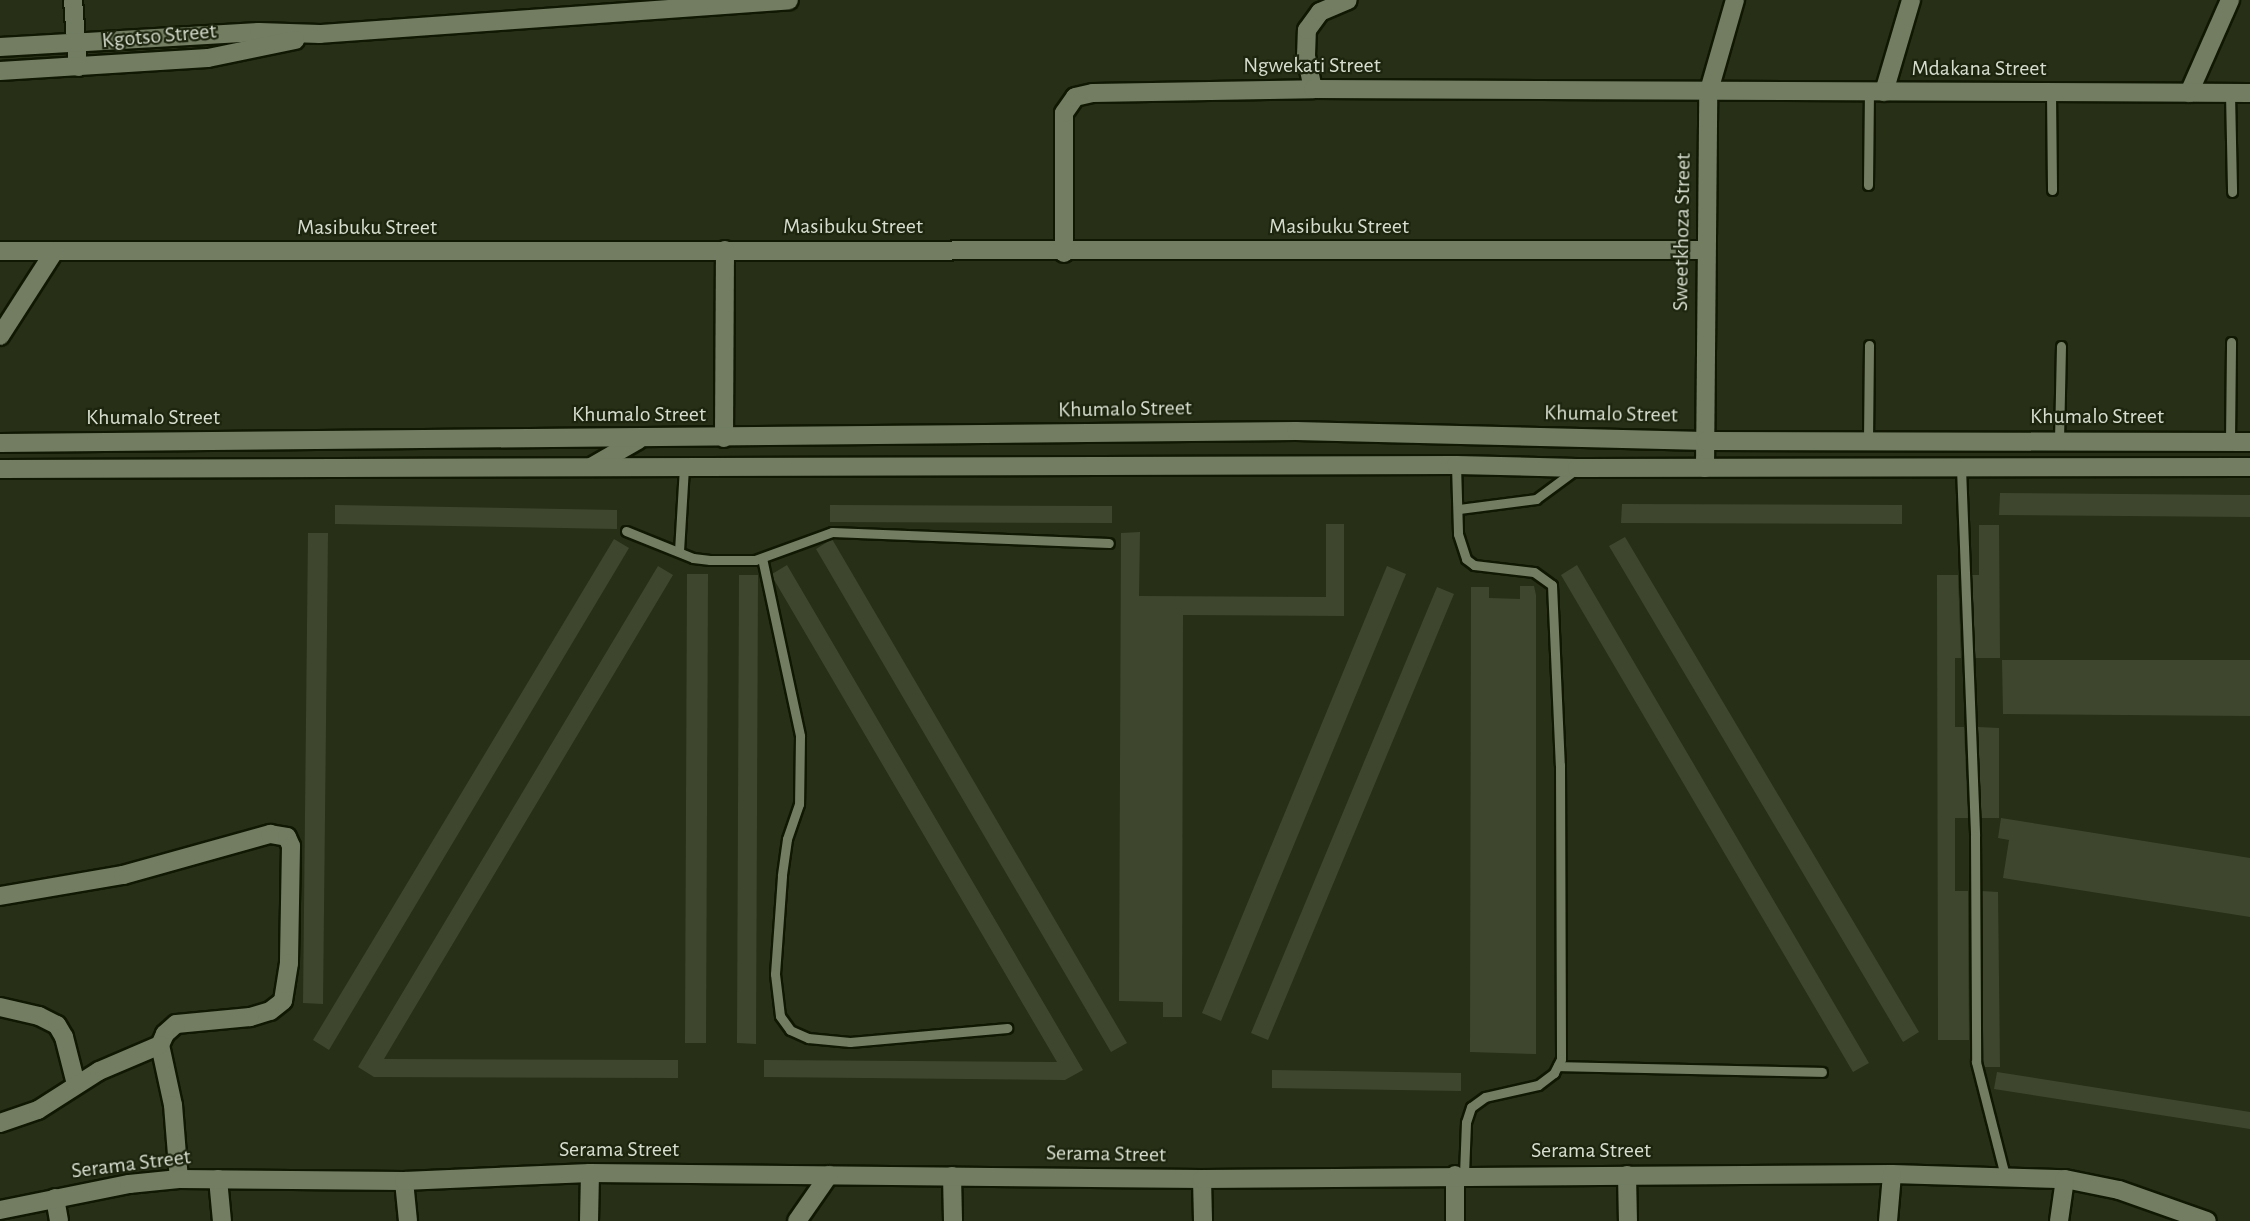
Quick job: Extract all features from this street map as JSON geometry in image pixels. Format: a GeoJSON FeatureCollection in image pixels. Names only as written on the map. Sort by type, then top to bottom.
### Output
{"type":"FeatureCollection","features":[{"type":"Feature","properties":{"kind":"street"},"geometry":{"type":"LineString","coordinates":[[73,0],[78,67]]}},
{"type":"Feature","properties":{"kind":"street","name":"Kgotso Street"},"geometry":{"type":"LineString","coordinates":[[0,47],[259,32],[320,34],[789,0]]}},
{"type":"Feature","properties":{"kind":"street"},"geometry":{"type":"LineString","coordinates":[[1313,89],[1306,56],[1307,30],[1320,12],[1348,0]]}},
{"type":"Feature","properties":{"kind":"street","name":"Sweetkhoza Street"},"geometry":{"type":"LineString","coordinates":[[1705,468],[1708,94],[1735,0]]}},
{"type":"Feature","properties":{"kind":"street"},"geometry":{"type":"LineString","coordinates":[[1877,92],[1911,0]]}},
{"type":"Feature","properties":{"kind":"street"},"geometry":{"type":"LineString","coordinates":[[2189,93],[2230,0]]}},
{"type":"Feature","properties":{"kind":"street","name":"Kgotso Street"},"geometry":{"type":"LineString","coordinates":[[0,71],[208,58],[320,34]]}},
{"type":"Feature","properties":{"kind":"street","name":"Ngwekati Street"},"geometry":{"type":"LineString","coordinates":[[1064,253],[1063,123],[1067,106],[1075,97],[1104,92],[1313,89],[1708,94]]}},
{"type":"Feature","properties":{"kind":"street","name":"Mdakana Street"},"geometry":{"type":"LineString","coordinates":[[1708,94],[2250,93]]}},
{"type":"Feature","properties":{"kind":"street"},"geometry":{"type":"LineString","coordinates":[[724,438],[725,250]]}},
{"type":"Feature","properties":{"kind":"street","name":"Masibuku Street"},"geometry":{"type":"LineString","coordinates":[[0,251],[725,250],[1064,253],[1706,250]]}},
{"type":"Feature","properties":{"kind":"street"},"geometry":{"type":"LineString","coordinates":[[0,336],[54,252]]}},
{"type":"Feature","properties":{"kind":"street","name":"Khumalo Street"},"geometry":{"type":"LineString","coordinates":[[0,443],[638,440],[1296,431],[1705,441],[2250,442]]}},
{"type":"Feature","properties":{"kind":"street"},"geometry":{"type":"LineString","coordinates":[[591,467],[638,440]]}},
{"type":"Feature","properties":{"kind":"street"},"geometry":{"type":"LineString","coordinates":[[0,469],[1456,465],[1577,468],[2250,467]]}},
{"type":"Feature","properties":{"kind":"street"},"geometry":{"type":"LineString","coordinates":[[0,896],[123,875],[174,858],[270,834],[287,837],[291,846],[289,963],[283,1000],[270,1011],[250,1017],[176,1024],[165,1034],[160,1045],[173,1105],[179,1179]]}},
{"type":"Feature","properties":{"kind":"street"},"geometry":{"type":"LineString","coordinates":[[0,1007],[39,1016],[57,1025],[64,1037],[76,1084]]}},
{"type":"Feature","properties":{"kind":"street"},"geometry":{"type":"LineString","coordinates":[[0,1123],[44,1107],[76,1084],[160,1045]]}},
{"type":"Feature","properties":{"kind":"street"},"geometry":{"type":"LineString","coordinates":[[589,1221],[590,1173]]}},
{"type":"Feature","properties":{"kind":"street","name":"Serama Street"},"geometry":{"type":"LineString","coordinates":[[0,1210],[54,1198],[179,1179],[405,1181],[590,1173],[1202,1179],[1459,1175],[1892,1174],[2065,1179],[2109,1187],[2207,1221]]}},
{"type":"Feature","properties":{"kind":"street"},"geometry":{"type":"LineString","coordinates":[[1888,1221],[1892,1174]]}},
{"type":"Feature","properties":{"kind":"street"},"geometry":{"type":"LineString","coordinates":[[798,1221],[829,1175]]}},
{"type":"Feature","properties":{"kind":"street"},"geometry":{"type":"LineString","coordinates":[[1455,1221],[1459,1175]]}},
{"type":"Feature","properties":{"kind":"street"},"geometry":{"type":"LineString","coordinates":[[1628,1175],[1628,1221]]}},
{"type":"Feature","properties":{"kind":"street"},"geometry":{"type":"LineString","coordinates":[[952,1176],[953,1221]]}},
{"type":"Feature","properties":{"kind":"street"},"geometry":{"type":"LineString","coordinates":[[218,1179],[222,1221]]}},
{"type":"Feature","properties":{"kind":"street"},"geometry":{"type":"LineString","coordinates":[[1202,1179],[1203,1221]]}},
{"type":"Feature","properties":{"kind":"street"},"geometry":{"type":"LineString","coordinates":[[2060,1221],[2065,1179]]}},
{"type":"Feature","properties":{"kind":"street"},"geometry":{"type":"LineString","coordinates":[[405,1181],[408,1221]]}},
{"type":"Feature","properties":{"kind":"street"},"geometry":{"type":"LineString","coordinates":[[54,1198],[59,1221]]}},
{"type":"Feature","properties":{"kind":"lane"},"geometry":{"type":"LineString","coordinates":[[1868,185],[1877,92]]}},
{"type":"Feature","properties":{"kind":"lane"},"geometry":{"type":"LineString","coordinates":[[2051,93],[2052,190]]}},
{"type":"Feature","properties":{"kind":"lane"},"geometry":{"type":"LineString","coordinates":[[2230,93],[2232,192]]}},
{"type":"Feature","properties":{"kind":"lane"},"geometry":{"type":"LineString","coordinates":[[2230,442],[2231,342]]}},
{"type":"Feature","properties":{"kind":"lane"},"geometry":{"type":"LineString","coordinates":[[1868,441],[1869,345]]}},
{"type":"Feature","properties":{"kind":"lane"},"geometry":{"type":"LineString","coordinates":[[2059,441],[2061,346]]}},
{"type":"Feature","properties":{"kind":"lane"},"geometry":{"type":"LineString","coordinates":[[1456,465],[1460,544],[1466,559],[1474,565],[1542,574],[1555,594],[1560,765],[1558,1066]]}},
{"type":"Feature","properties":{"kind":"lane"},"geometry":{"type":"LineString","coordinates":[[679,551],[684,467]]}},
{"type":"Feature","properties":{"kind":"lane"},"geometry":{"type":"LineString","coordinates":[[1459,509],[1536,499],[1577,468]]}},
{"type":"Feature","properties":{"kind":"lane"},"geometry":{"type":"LineString","coordinates":[[1961,468],[1975,836],[1976,1062],[2005,1176]]}},
{"type":"Feature","properties":{"kind":"lane"},"geometry":{"type":"LineString","coordinates":[[626,531],[710,560],[762,558],[832,532],[1109,543]]}},
{"type":"Feature","properties":{"kind":"lane"},"geometry":{"type":"LineString","coordinates":[[762,558],[800,736],[799,804],[787,839],[782,876],[775,974],[780,1016],[790,1030],[808,1038],[850,1042],[1007,1028]]}},
{"type":"Feature","properties":{"kind":"lane"},"geometry":{"type":"LineString","coordinates":[[1459,1175],[1466,1122],[1471,1107],[1485,1097],[1538,1085],[1558,1066],[1822,1072]]}},
{"type":"Feature","properties":{"kind":"building"},"geometry":{"type":"Polygon","coordinates":[[[2000,493],[2250,495],[2250,517],[1999,515],[2000,493]]]}},
{"type":"Feature","properties":{"kind":"building"},"geometry":{"type":"Polygon","coordinates":[[[1622,504],[1902,505],[1902,524],[1621,523],[1622,504]]]}},
{"type":"Feature","properties":{"kind":"building"},"geometry":{"type":"Polygon","coordinates":[[[335,505],[617,510],[617,529],[335,524],[335,505]]]}},
{"type":"Feature","properties":{"kind":"building"},"geometry":{"type":"Polygon","coordinates":[[[830,505],[1112,506],[1112,523],[830,522],[830,505]]]}},
{"type":"Feature","properties":{"kind":"building"},"geometry":{"type":"Polygon","coordinates":[[[1326,524],[1344,524],[1344,616],[1183,615],[1182,1017],[1163,1017],[1163,1002],[1119,1001],[1121,533],[1140,532],[1139,596],[1326,597],[1326,524]]]}},
{"type":"Feature","properties":{"kind":"building"},"geometry":{"type":"Polygon","coordinates":[[[1979,525],[1999,525],[2000,658],[1975,658],[1972,575],[1979,575],[1979,525]]]}},
{"type":"Feature","properties":{"kind":"building"},"geometry":{"type":"Polygon","coordinates":[[[308,533],[328,533],[323,1004],[303,1003],[308,533]]]}},
{"type":"Feature","properties":{"kind":"building"},"geometry":{"type":"Polygon","coordinates":[[[1625,537],[1919,1032],[1903,1042],[1609,546],[1625,537]]]}},
{"type":"Feature","properties":{"kind":"building"},"geometry":{"type":"Polygon","coordinates":[[[614,539],[629,548],[329,1050],[313,1040],[614,539]]]}},
{"type":"Feature","properties":{"kind":"building"},"geometry":{"type":"Polygon","coordinates":[[[832,539],[1127,1043],[1111,1052],[816,549],[832,539]]]}},
{"type":"Feature","properties":{"kind":"building"},"geometry":{"type":"Polygon","coordinates":[[[787,565],[1083,1070],[1065,1080],[764,1077],[764,1060],[1057,1062],[773,578],[772,574],[787,565]]]}},
{"type":"Feature","properties":{"kind":"building"},"geometry":{"type":"Polygon","coordinates":[[[1577,565],[1869,1063],[1853,1072],[1561,575],[1577,565]]]}},
{"type":"Feature","properties":{"kind":"building"},"geometry":{"type":"Polygon","coordinates":[[[658,566],[673,575],[384,1059],[678,1060],[678,1078],[374,1077],[358,1067],[658,566]]]}},
{"type":"Feature","properties":{"kind":"building"},"geometry":{"type":"Polygon","coordinates":[[[1387,566],[1406,574],[1221,1021],[1202,1013],[1387,566]]]}},
{"type":"Feature","properties":{"kind":"building"},"geometry":{"type":"Polygon","coordinates":[[[687,574],[708,574],[706,1043],[685,1043],[687,574]]]}},
{"type":"Feature","properties":{"kind":"building"},"geometry":{"type":"Polygon","coordinates":[[[739,575],[758,575],[756,1044],[737,1043],[739,575]]]}},
{"type":"Feature","properties":{"kind":"building"},"geometry":{"type":"Polygon","coordinates":[[[1937,575],[1958,575],[1961,658],[1955,658],[1955,727],[1964,727],[1968,818],[1955,818],[1955,891],[1968,891],[1969,1040],[1938,1040],[1937,575]]]}},
{"type":"Feature","properties":{"kind":"building"},"geometry":{"type":"Polygon","coordinates":[[[1520,586],[1534,586],[1536,595],[1536,1054],[1470,1052],[1471,587],[1489,587],[1489,598],[1520,599],[1520,586]]]}},
{"type":"Feature","properties":{"kind":"building"},"geometry":{"type":"Polygon","coordinates":[[[1437,587],[1454,594],[1268,1040],[1251,1033],[1437,587]]]}},
{"type":"Feature","properties":{"kind":"building"},"geometry":{"type":"Polygon","coordinates":[[[2002,660],[2250,660],[2250,716],[2003,714],[2002,660]]]}},
{"type":"Feature","properties":{"kind":"building"},"geometry":{"type":"Polygon","coordinates":[[[1978,727],[1999,728],[1999,818],[1981,818],[1978,727]]]}},
{"type":"Feature","properties":{"kind":"building"},"geometry":{"type":"Polygon","coordinates":[[[2001,818],[2250,858],[2250,917],[2003,878],[2009,840],[1998,838],[2001,818]]]}},
{"type":"Feature","properties":{"kind":"building"},"geometry":{"type":"Polygon","coordinates":[[[1982,891],[1998,892],[2000,1067],[1984,1067],[1983,1061],[1982,891]]]}},
{"type":"Feature","properties":{"kind":"building"},"geometry":{"type":"Polygon","coordinates":[[[1272,1070],[1461,1073],[1461,1091],[1272,1088],[1272,1070]]]}},
{"type":"Feature","properties":{"kind":"building"},"geometry":{"type":"Polygon","coordinates":[[[1997,1072],[2250,1112],[2250,1129],[1994,1089],[1997,1072]]]}}]}
